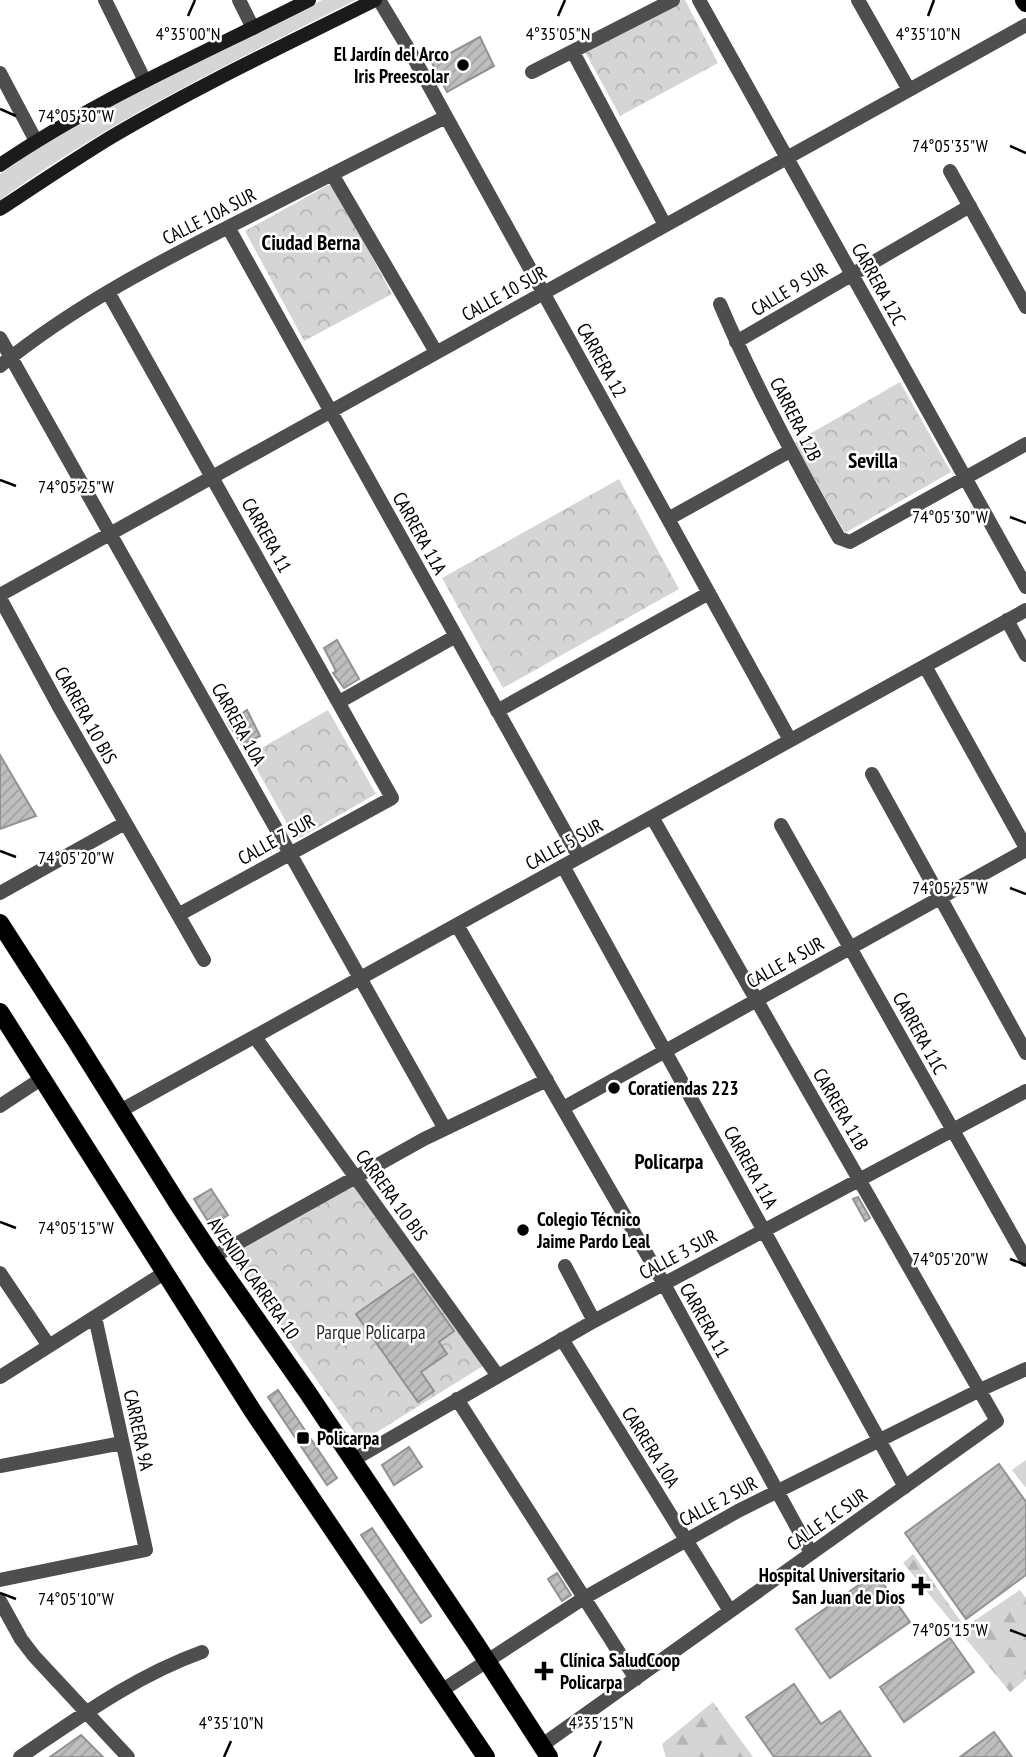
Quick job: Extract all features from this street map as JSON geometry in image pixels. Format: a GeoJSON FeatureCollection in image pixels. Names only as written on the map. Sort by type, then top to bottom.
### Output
{"type":"FeatureCollection","features":[{"type":"Feature","properties":{"kind":"main road"},"geometry":{"type":"LineString","coordinates":[[0,165],[36,141],[145,81],[309,0]]}},
{"type":"Feature","properties":{"kind":"main road"},"geometry":{"type":"LineString","coordinates":[[0,209],[161,109],[377,0]]}},
{"type":"Feature","properties":{"kind":"main road","name":"AVENIDA CARRERA 10"},"geometry":{"type":"LineString","coordinates":[[0,923],[213,1257],[308,1393],[545,1751]]}},
{"type":"Feature","properties":{"kind":"main road"},"geometry":{"type":"LineString","coordinates":[[0,1012],[252,1410],[486,1757]]}},
{"type":"Feature","properties":{"kind":"street"},"geometry":{"type":"LineString","coordinates":[[105,0],[145,81]]}},
{"type":"Feature","properties":{"kind":"street"},"geometry":{"type":"LineString","coordinates":[[239,0],[253,28]]}},
{"type":"Feature","properties":{"kind":"street","name":"CARRERA 12"},"geometry":{"type":"LineString","coordinates":[[377,0],[446,117],[790,740]]}},
{"type":"Feature","properties":{"kind":"street"},"geometry":{"type":"LineString","coordinates":[[532,72],[673,0]]}},
{"type":"Feature","properties":{"kind":"street","name":"CARRERA 12C"},"geometry":{"type":"LineString","coordinates":[[699,0],[1026,587]]}},
{"type":"Feature","properties":{"kind":"street"},"geometry":{"type":"LineString","coordinates":[[858,0],[909,90]]}},
{"type":"Feature","properties":{"kind":"street","name":"CALLE 10 SUR"},"geometry":{"type":"LineString","coordinates":[[0,596],[1026,25]]}},
{"type":"Feature","properties":{"kind":"street"},"geometry":{"type":"LineString","coordinates":[[573,52],[664,225]]}},
{"type":"Feature","properties":{"kind":"street"},"geometry":{"type":"LineString","coordinates":[[0,73],[36,141]]}},
{"type":"Feature","properties":{"kind":"street","name":"CALLE 10A SUR"},"geometry":{"type":"LineString","coordinates":[[6,362],[56,323],[108,292],[228,227],[446,117]]}},
{"type":"Feature","properties":{"kind":"street"},"geometry":{"type":"LineString","coordinates":[[950,171],[1026,307]]}},
{"type":"Feature","properties":{"kind":"street"},"geometry":{"type":"LineString","coordinates":[[332,174],[436,352]]}},
{"type":"Feature","properties":{"kind":"street","name":"CALLE 9 SUR"},"geometry":{"type":"LineString","coordinates":[[736,342],[970,206]]}},
{"type":"Feature","properties":{"kind":"street","name":"CARRERA 11A"},"geometry":{"type":"LineString","coordinates":[[228,227],[579,857]]}},
{"type":"Feature","properties":{"kind":"street","name":"CARRERA 11"},"geometry":{"type":"LineString","coordinates":[[108,292],[392,797]]}},
{"type":"Feature","properties":{"kind":"street","name":"CARRERA 12B"},"geometry":{"type":"LineString","coordinates":[[720,303],[736,342],[790,451],[839,538],[850,542],[966,478]]}},
{"type":"Feature","properties":{"kind":"street","name":"CARRERA 10A"},"geometry":{"type":"LineString","coordinates":[[0,338],[6,362],[110,533],[445,1129]]}},
{"type":"Feature","properties":{"kind":"street"},"geometry":{"type":"LineString","coordinates":[[966,478],[1026,444]]}},
{"type":"Feature","properties":{"kind":"street"},"geometry":{"type":"LineString","coordinates":[[668,519],[790,451]]}},
{"type":"Feature","properties":{"kind":"street"},"geometry":{"type":"LineString","coordinates":[[497,711],[709,593]]}},
{"type":"Feature","properties":{"kind":"street","name":"CARRERA 10 BIS"},"geometry":{"type":"LineString","coordinates":[[0,596],[58,705],[204,960]]}},
{"type":"Feature","properties":{"kind":"street","name":"CALLE 5 SUR"},"geometry":{"type":"LineString","coordinates":[[120,1111],[1026,610]]}},
{"type":"Feature","properties":{"kind":"street"},"geometry":{"type":"LineString","coordinates":[[1007,620],[1026,655]]}},
{"type":"Feature","properties":{"kind":"street"},"geometry":{"type":"LineString","coordinates":[[339,702],[456,636]]}},
{"type":"Feature","properties":{"kind":"street"},"geometry":{"type":"LineString","coordinates":[[925,666],[1026,849]]}},
{"type":"Feature","properties":{"kind":"street"},"geometry":{"type":"LineString","coordinates":[[872,774],[1026,1053]]}},
{"type":"Feature","properties":{"kind":"street","name":"CALLE 7 SUR"},"geometry":{"type":"LineString","coordinates":[[178,915],[392,797]]}},
{"type":"Feature","properties":{"kind":"street","name":"CARRERA 11B"},"geometry":{"type":"LineString","coordinates":[[652,817],[997,1421]]}},
{"type":"Feature","properties":{"kind":"street"},"geometry":{"type":"LineString","coordinates":[[0,893],[125,823]]}},
{"type":"Feature","properties":{"kind":"street","name":"CARRERA 11C"},"geometry":{"type":"LineString","coordinates":[[781,825],[1026,1260]]}},
{"type":"Feature","properties":{"kind":"street","name":"CALLE 4 SUR"},"geometry":{"type":"LineString","coordinates":[[563,1108],[1026,849]]}},
{"type":"Feature","properties":{"kind":"street","name":"CARRERA 11A"},"geometry":{"type":"LineString","coordinates":[[563,866],[905,1486]]}},
{"type":"Feature","properties":{"kind":"street","name":"CARRERA 11"},"geometry":{"type":"LineString","coordinates":[[457,925],[664,1284],[811,1553]]}},
{"type":"Feature","properties":{"kind":"street","name":"CARRERA 10 BIS"},"geometry":{"type":"LineString","coordinates":[[255,1037],[498,1376]]}},
{"type":"Feature","properties":{"kind":"street"},"geometry":{"type":"LineString","coordinates":[[0,1106],[41,1079]]}},
{"type":"Feature","properties":{"kind":"street"},"geometry":{"type":"LineString","coordinates":[[213,1257],[445,1129],[547,1080]]}},
{"type":"Feature","properties":{"kind":"street","name":"CALLE 3 SUR"},"geometry":{"type":"LineString","coordinates":[[353,1460],[594,1321],[1026,1091]]}},
{"type":"Feature","properties":{"kind":"street"},"geometry":{"type":"LineString","coordinates":[[565,1266],[594,1321]]}},
{"type":"Feature","properties":{"kind":"street"},"geometry":{"type":"LineString","coordinates":[[0,1273],[49,1346]]}},
{"type":"Feature","properties":{"kind":"street"},"geometry":{"type":"LineString","coordinates":[[0,1377],[164,1273]]}},
{"type":"Feature","properties":{"kind":"street","name":"CARRERA 9A"},"geometry":{"type":"LineString","coordinates":[[0,1580],[146,1550],[94,1317]]}},
{"type":"Feature","properties":{"kind":"street","name":"CARRERA 10A"},"geometry":{"type":"LineString","coordinates":[[562,1339],[730,1611]]}},
{"type":"Feature","properties":{"kind":"street","name":"CALLE 2 SUR"},"geometry":{"type":"LineString","coordinates":[[441,1691],[584,1598],[738,1511],[1026,1369]]}},
{"type":"Feature","properties":{"kind":"street"},"geometry":{"type":"LineString","coordinates":[[457,1399],[636,1679]]}},
{"type":"Feature","properties":{"kind":"street","name":"CALLE 1C SUR"},"geometry":{"type":"LineString","coordinates":[[545,1751],[636,1679],[997,1421]]}},
{"type":"Feature","properties":{"kind":"street"},"geometry":{"type":"LineString","coordinates":[[0,1466],[122,1443]]}},
{"type":"Feature","properties":{"kind":"street"},"geometry":{"type":"LineString","coordinates":[[0,1601],[34,1656],[128,1757]]}},
{"type":"Feature","properties":{"kind":"street"},"geometry":{"type":"LineString","coordinates":[[20,1757],[141,1678],[202,1652]]}},
{"type":"Feature","properties":{"kind":"green space"},"geometry":{"type":"Polygon","coordinates":[[[322,0],[356,0],[129,118],[0,200],[0,174],[48,141],[95,114],[322,0]]]}},
{"type":"Feature","properties":{"kind":"green space"},"geometry":{"type":"Polygon","coordinates":[[[685,0],[718,63],[620,116],[585,52],[685,0]]]}},
{"type":"Feature","properties":{"kind":"green space"},"geometry":{"type":"Polygon","coordinates":[[[332,183],[392,294],[304,341],[245,231],[332,183]]]}},
{"type":"Feature","properties":{"kind":"green space"},"geometry":{"type":"Polygon","coordinates":[[[900,382],[951,472],[845,533],[794,443],[900,382]]]}},
{"type":"Feature","properties":{"kind":"green space"},"geometry":{"type":"Polygon","coordinates":[[[619,479],[679,589],[503,688],[442,578],[619,479]]]}},
{"type":"Feature","properties":{"kind":"green space"},"geometry":{"type":"Polygon","coordinates":[[[328,710],[376,794],[296,840],[249,755],[328,710]]]}},
{"type":"Feature","properties":{"kind":"green space","name":"Parque Policarpa"},"geometry":{"type":"Polygon","coordinates":[[[353,1185],[483,1366],[361,1442],[228,1256],[353,1185]]]}},
{"type":"Feature","properties":{"kind":"green space"},"geometry":{"type":"Polygon","coordinates":[[[1026,1460],[1026,1488],[1012,1470],[1026,1460]]]}},
{"type":"Feature","properties":{"kind":"green space"},"geometry":{"type":"Polygon","coordinates":[[[913,1554],[965,1627],[1020,1590],[1026,1598],[1026,1679],[1010,1692],[903,1563],[913,1554]]]}},
{"type":"Feature","properties":{"kind":"green space"},"geometry":{"type":"Polygon","coordinates":[[[713,1702],[753,1757],[666,1757],[662,1744],[713,1702]]]}},
{"type":"Feature","properties":{"kind":"building","name":"El Jardín del Arco Iris Preescolar"},"geometry":{"type":"Polygon","coordinates":[[[480,37],[494,66],[447,92],[432,63],[480,37]]]}},
{"type":"Feature","properties":{"kind":"building"},"geometry":{"type":"Polygon","coordinates":[[[337,640],[359,679],[344,688],[333,673],[336,671],[324,648],[337,640]]]}},
{"type":"Feature","properties":{"kind":"building"},"geometry":{"type":"Polygon","coordinates":[[[247,710],[260,736],[242,745],[228,723],[247,710]]]}},
{"type":"Feature","properties":{"kind":"building"},"geometry":{"type":"Polygon","coordinates":[[[0,755],[36,816],[0,829],[0,755]]]}},
{"type":"Feature","properties":{"kind":"building"},"geometry":{"type":"Polygon","coordinates":[[[211,1189],[228,1215],[211,1226],[194,1199],[211,1189]]]}},
{"type":"Feature","properties":{"kind":"building"},"geometry":{"type":"Polygon","coordinates":[[[858,1197],[870,1218],[865,1221],[853,1199],[858,1197]]]}},
{"type":"Feature","properties":{"kind":"building"},"geometry":{"type":"Polygon","coordinates":[[[413,1274],[454,1331],[439,1342],[447,1354],[421,1372],[434,1391],[418,1402],[356,1314],[413,1274]]]}},
{"type":"Feature","properties":{"kind":"building","name":"Policarpa"},"geometry":{"type":"Polygon","coordinates":[[[278,1390],[337,1478],[327,1485],[268,1397],[278,1390]]]}},
{"type":"Feature","properties":{"kind":"building"},"geometry":{"type":"Polygon","coordinates":[[[409,1447],[422,1467],[394,1485],[382,1465],[409,1447]]]}},
{"type":"Feature","properties":{"kind":"building"},"geometry":{"type":"Polygon","coordinates":[[[999,1464],[1026,1502],[1026,1575],[966,1619],[905,1533],[999,1464]]]}},
{"type":"Feature","properties":{"kind":"building"},"geometry":{"type":"Polygon","coordinates":[[[372,1528],[431,1616],[421,1623],[361,1535],[372,1528]]]}},
{"type":"Feature","properties":{"kind":"building"},"geometry":{"type":"Polygon","coordinates":[[[557,1573],[571,1595],[562,1601],[548,1579],[557,1573]]]}},
{"type":"Feature","properties":{"kind":"building"},"geometry":{"type":"Polygon","coordinates":[[[876,1573],[910,1622],[830,1678],[796,1629],[876,1573]]]}},
{"type":"Feature","properties":{"kind":"building"},"geometry":{"type":"Polygon","coordinates":[[[950,1638],[974,1672],[904,1722],[880,1687],[950,1638]]]}},
{"type":"Feature","properties":{"kind":"building"},"geometry":{"type":"Polygon","coordinates":[[[794,1684],[821,1724],[840,1711],[871,1757],[774,1757],[746,1717],[794,1684]]]}},
{"type":"Feature","properties":{"kind":"building"},"geometry":{"type":"Polygon","coordinates":[[[994,1732],[1012,1757],[960,1757],[994,1732]]]}},
{"type":"Feature","properties":{"kind":"building"},"geometry":{"type":"Polygon","coordinates":[[[81,1735],[103,1757],[50,1757],[81,1735]]]}},
{"type":"Feature","properties":{"kind":"place","name":"El Jardín del Arco Iris Preescolar"},"geometry":{"type":"Point","coordinates":[463,65]}},
{"type":"Feature","properties":{"kind":"place","name":"Coratiendas 223"},"geometry":{"type":"Point","coordinates":[614,1088]}},
{"type":"Feature","properties":{"kind":"place","name":"Colegio Técnico Jaime Pardo Leal"},"geometry":{"type":"Point","coordinates":[523,1230]}},
{"type":"Feature","properties":{"kind":"place","name":"Policarpa"},"geometry":{"type":"Point","coordinates":[303,1438]}},
{"type":"Feature","properties":{"kind":"place","name":"Hospital Universitario San Juan de Dios"},"geometry":{"type":"Point","coordinates":[921,1586]}},
{"type":"Feature","properties":{"kind":"place","name":"Clínica SaludCoop Policarpa"},"geometry":{"type":"Point","coordinates":[544,1671]}},
{"type":"Feature","properties":{"kind":"district","name":"Ciudad Berna"},"geometry":{"type":"Point","coordinates":[311,242]}},
{"type":"Feature","properties":{"kind":"district","name":"Sevilla"},"geometry":{"type":"Point","coordinates":[873,460]}},
{"type":"Feature","properties":{"kind":"district","name":"Policarpa"},"geometry":{"type":"Point","coordinates":[669,1161]}}]}
